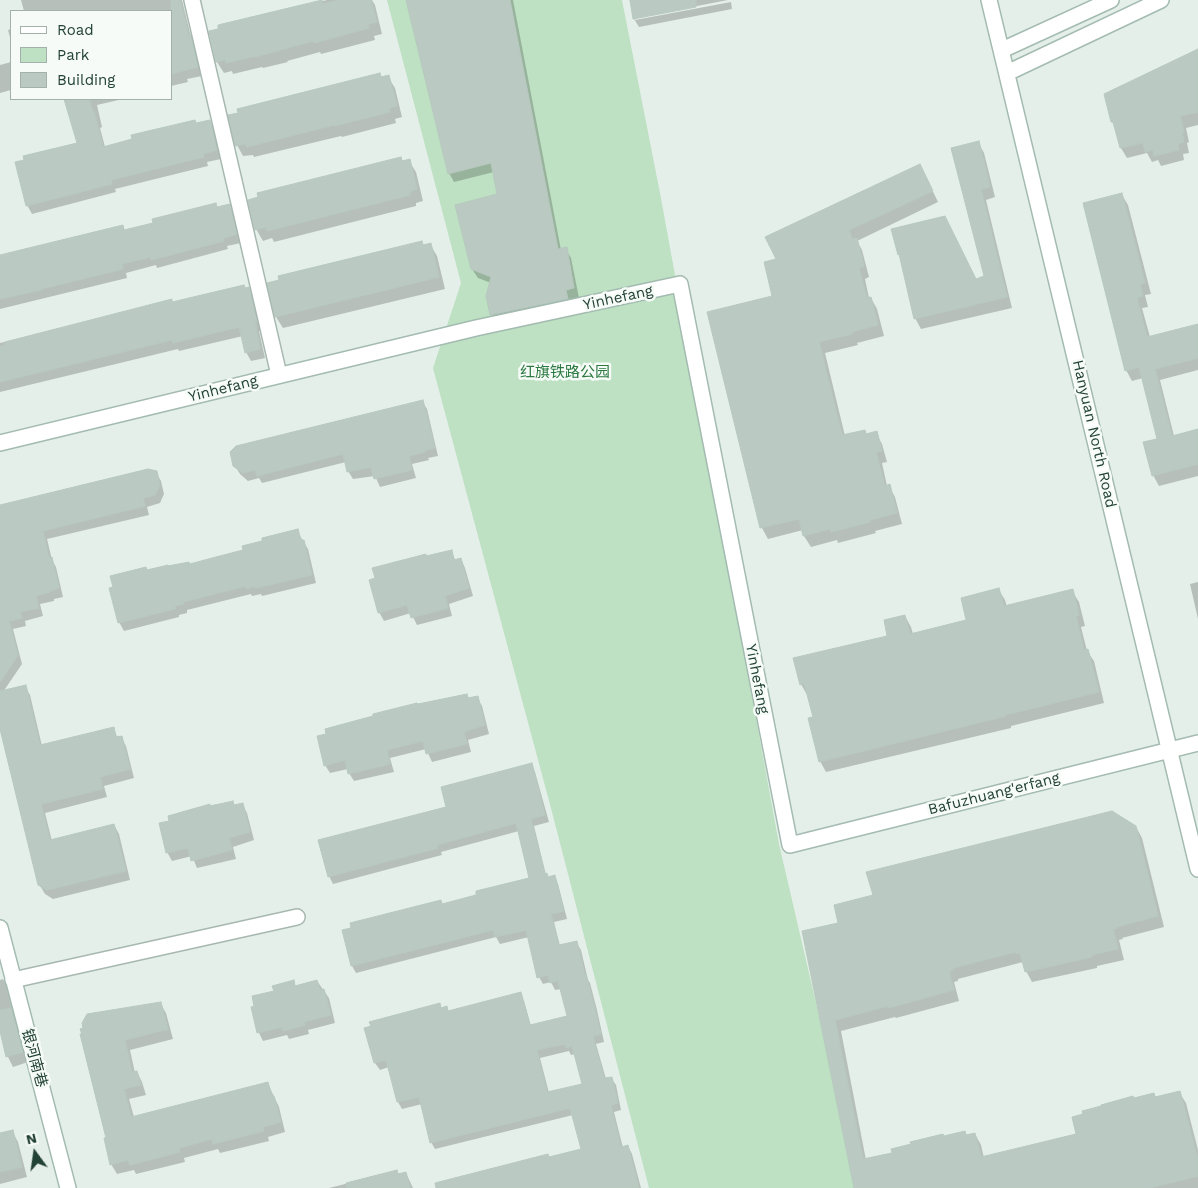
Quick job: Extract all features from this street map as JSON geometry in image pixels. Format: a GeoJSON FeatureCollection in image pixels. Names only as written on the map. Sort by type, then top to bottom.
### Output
{"type":"FeatureCollection","features":[{"type":"Feature","properties":{"kind":"street"},"geometry":{"type":"LineString","coordinates":[[192,0],[279,376]]}},
{"type":"Feature","properties":{"kind":"street","name":"Hanyuan North Road"},"geometry":{"type":"LineString","coordinates":[[989,0],[1198,869]]}},
{"type":"Feature","properties":{"kind":"street"},"geometry":{"type":"LineString","coordinates":[[1002,50],[1111,0]]}},
{"type":"Feature","properties":{"kind":"street"},"geometry":{"type":"LineString","coordinates":[[1007,73],[1161,0]]}},
{"type":"Feature","properties":{"kind":"street","name":"Yinhefang"},"geometry":{"type":"LineString","coordinates":[[0,443],[476,328],[680,284],[790,845]]}},
{"type":"Feature","properties":{"kind":"street","name":"Bafuzhuang'erfang"},"geometry":{"type":"LineString","coordinates":[[790,845],[1198,744]]}},
{"type":"Feature","properties":{"kind":"street"},"geometry":{"type":"LineString","coordinates":[[14,980],[297,917]]}},
{"type":"Feature","properties":{"kind":"street","name":"银河南巷"},"geometry":{"type":"LineString","coordinates":[[0,928],[68,1188]]}},
{"type":"Feature","properties":{"kind":"green space","name":"红旗铁路公园"},"geometry":{"type":"Polygon","coordinates":[[[387,0],[622,0],[660,193],[779,844],[859,1188],[649,1188],[552,812],[433,368],[461,283],[387,0]]]}},
{"type":"Feature","properties":{"kind":"building"},"geometry":{"type":"Polygon","coordinates":[[[171,0],[180,0],[198,67],[172,74],[172,10],[171,0]]]}},
{"type":"Feature","properties":{"kind":"building"},"geometry":{"type":"Polygon","coordinates":[[[322,0],[323,4],[339,0],[371,0],[377,22],[368,24],[369,28],[314,43],[313,41],[226,63],[225,60],[216,62],[209,31],[218,29],[218,25],[322,0]]]}},
{"type":"Feature","properties":{"kind":"building"},"geometry":{"type":"Polygon","coordinates":[[[406,0],[510,0],[558,249],[567,247],[574,288],[566,290],[568,299],[490,315],[486,296],[491,277],[471,269],[455,205],[497,194],[491,163],[448,174],[406,0]]]}},
{"type":"Feature","properties":{"kind":"building"},"geometry":{"type":"Polygon","coordinates":[[[630,0],[696,0],[696,7],[633,19],[630,0]]]}},
{"type":"Feature","properties":{"kind":"building"},"geometry":{"type":"Polygon","coordinates":[[[1198,49],[1198,112],[1180,116],[1184,132],[1182,133],[1184,142],[1178,144],[1179,150],[1154,156],[1153,150],[1145,152],[1143,143],[1120,148],[1104,94],[1198,49]]]}},
{"type":"Feature","properties":{"kind":"building"},"geometry":{"type":"Polygon","coordinates":[[[380,73],[381,77],[389,75],[397,106],[389,108],[390,112],[247,147],[246,144],[235,146],[228,115],[238,113],[237,109],[380,73]]]}},
{"type":"Feature","properties":{"kind":"building"},"geometry":{"type":"Polygon","coordinates":[[[64,100],[89,100],[103,147],[132,139],[131,135],[195,120],[196,123],[210,120],[217,150],[203,154],[204,157],[111,180],[112,184],[26,206],[15,162],[24,160],[23,156],[77,143],[64,100]]]}},
{"type":"Feature","properties":{"kind":"building"},"geometry":{"type":"Polygon","coordinates":[[[979,141],[990,187],[981,189],[1007,297],[914,319],[899,254],[891,229],[945,216],[976,279],[984,276],[951,148],[979,141]]]}},
{"type":"Feature","properties":{"kind":"building"},"geometry":{"type":"Polygon","coordinates":[[[401,157],[402,161],[410,159],[417,189],[410,192],[410,195],[267,231],[266,227],[255,230],[248,200],[258,197],[257,193],[401,157]]]}},
{"type":"Feature","properties":{"kind":"building"},"geometry":{"type":"Polygon","coordinates":[[[920,164],[933,191],[849,230],[852,239],[857,238],[864,266],[859,268],[867,298],[871,297],[878,325],[819,342],[842,435],[865,430],[866,434],[877,431],[882,451],[876,452],[885,486],[890,484],[897,513],[831,532],[830,529],[803,536],[799,519],[760,528],[707,312],[772,296],[764,262],[776,259],[765,237],[920,164]]]}},
{"type":"Feature","properties":{"kind":"building"},"geometry":{"type":"Polygon","coordinates":[[[1122,193],[1145,283],[1140,284],[1143,296],[1137,298],[1147,337],[1198,324],[1198,358],[1155,369],[1172,436],[1198,429],[1198,464],[1152,476],[1143,442],[1157,439],[1139,367],[1125,371],[1083,203],[1122,193]]]}},
{"type":"Feature","properties":{"kind":"building"},"geometry":{"type":"Polygon","coordinates":[[[216,203],[217,207],[230,204],[237,234],[224,238],[224,241],[151,260],[151,257],[122,264],[123,269],[0,299],[0,255],[123,225],[124,230],[153,223],[152,219],[216,203]]]}},
{"type":"Feature","properties":{"kind":"building"},"geometry":{"type":"Polygon","coordinates":[[[422,241],[423,245],[431,243],[439,277],[275,317],[267,283],[279,280],[278,276],[422,241]]]}},
{"type":"Feature","properties":{"kind":"building"},"geometry":{"type":"Polygon","coordinates":[[[244,285],[245,288],[249,287],[257,322],[255,322],[260,349],[245,353],[239,327],[173,343],[172,340],[0,382],[0,347],[5,345],[5,342],[172,299],[172,302],[244,285]]]}},
{"type":"Feature","properties":{"kind":"building"},"geometry":{"type":"Polygon","coordinates":[[[423,400],[435,448],[409,456],[412,470],[374,479],[371,467],[347,472],[343,454],[257,476],[255,470],[243,473],[233,466],[230,452],[236,446],[423,400]]]}},
{"type":"Feature","properties":{"kind":"building"},"geometry":{"type":"Polygon","coordinates":[[[148,469],[157,471],[160,485],[155,495],[143,498],[145,506],[43,531],[49,558],[52,557],[59,588],[36,596],[39,608],[20,612],[22,618],[9,621],[18,655],[0,682],[0,505],[148,469]]]}},
{"type":"Feature","properties":{"kind":"building"},"geometry":{"type":"Polygon","coordinates":[[[298,529],[301,540],[304,540],[312,575],[256,588],[255,586],[246,589],[246,586],[183,602],[184,604],[175,606],[175,609],[118,623],[109,588],[113,587],[110,576],[146,567],[147,570],[189,562],[190,564],[243,550],[242,546],[262,541],[262,538],[298,529]]]}},
{"type":"Feature","properties":{"kind":"building"},"geometry":{"type":"Polygon","coordinates":[[[452,550],[454,560],[461,558],[469,588],[445,596],[448,608],[411,618],[407,605],[378,613],[369,580],[375,578],[372,568],[426,554],[426,556],[452,550]]]}},
{"type":"Feature","properties":{"kind":"building"},"geometry":{"type":"Polygon","coordinates":[[[999,588],[1004,606],[1073,589],[1079,615],[1076,616],[1084,650],[1088,649],[1099,692],[819,762],[808,718],[813,717],[804,683],[800,685],[793,658],[887,636],[884,620],[905,615],[910,634],[966,620],[961,598],[999,588]]]}},
{"type":"Feature","properties":{"kind":"building"},"geometry":{"type":"Polygon","coordinates":[[[26,685],[40,745],[114,727],[116,737],[122,736],[130,769],[100,777],[103,789],[41,804],[50,840],[114,824],[126,871],[47,890],[38,885],[0,729],[0,691],[26,685]]]}},
{"type":"Feature","properties":{"kind":"building"},"geometry":{"type":"Polygon","coordinates":[[[467,694],[468,698],[478,696],[485,725],[464,732],[467,744],[426,754],[423,741],[387,750],[390,764],[348,774],[345,760],[324,766],[317,736],[326,734],[325,729],[417,703],[467,694]]]}},
{"type":"Feature","properties":{"kind":"building"},"geometry":{"type":"Polygon","coordinates":[[[532,763],[545,815],[531,819],[545,874],[547,873],[548,877],[555,875],[564,911],[551,914],[559,945],[577,941],[601,1034],[593,1036],[604,1078],[612,1077],[618,1103],[611,1105],[621,1147],[628,1145],[639,1188],[436,1188],[435,1183],[548,1154],[549,1157],[581,1149],[570,1108],[430,1143],[419,1097],[397,1102],[386,1060],[374,1063],[364,1028],[371,1026],[369,1022],[440,1003],[441,1008],[447,1006],[448,1011],[521,992],[530,1025],[567,1016],[558,981],[550,983],[548,975],[537,978],[526,930],[495,937],[493,930],[351,966],[342,930],[351,928],[350,923],[441,900],[442,904],[476,895],[476,891],[529,878],[516,823],[437,845],[438,848],[328,877],[318,840],[446,807],[441,787],[532,763]],[[565,1044],[537,1050],[547,1092],[582,1084],[572,1046],[566,1048],[565,1044]]]}},
{"type":"Feature","properties":{"kind":"building"},"geometry":{"type":"Polygon","coordinates":[[[233,801],[234,805],[243,803],[250,832],[229,838],[232,850],[191,861],[188,848],[166,853],[159,823],[169,821],[168,816],[210,804],[210,806],[233,801]]]}},
{"type":"Feature","properties":{"kind":"building"},"geometry":{"type":"Polygon","coordinates":[[[1112,811],[1136,826],[1158,916],[1113,929],[1118,949],[1092,955],[1092,957],[1025,972],[1020,953],[1017,954],[1016,952],[953,968],[953,970],[949,971],[954,990],[835,1020],[863,1159],[892,1153],[891,1149],[911,1144],[910,1142],[965,1131],[966,1135],[975,1133],[981,1157],[1076,1134],[1072,1117],[1083,1114],[1082,1111],[1133,1096],[1134,1098],[1154,1093],[1155,1097],[1180,1091],[1198,1159],[1198,1176],[1149,1188],[854,1188],[802,931],[838,923],[834,905],[873,895],[866,872],[1112,811]]]}},
{"type":"Feature","properties":{"kind":"building"},"geometry":{"type":"Polygon","coordinates":[[[294,980],[295,986],[317,980],[320,990],[324,989],[331,1015],[304,1022],[305,1025],[283,1031],[282,1027],[257,1033],[251,1007],[254,1006],[252,996],[274,991],[272,986],[294,980]]]}},
{"type":"Feature","properties":{"kind":"building"},"geometry":{"type":"Polygon","coordinates":[[[161,1002],[168,1029],[125,1040],[132,1072],[137,1071],[141,1085],[124,1089],[131,1117],[268,1082],[281,1122],[263,1127],[264,1131],[213,1144],[212,1139],[179,1148],[180,1152],[130,1165],[128,1160],[110,1165],[104,1138],[106,1138],[80,1029],[83,1028],[82,1023],[87,1014],[161,1002]]]}},
{"type":"Feature","properties":{"kind":"building"},"geometry":{"type":"Polygon","coordinates":[[[11,1008],[23,1052],[6,1057],[0,1031],[0,1010],[11,1008]]]}},
{"type":"Feature","properties":{"kind":"building"},"geometry":{"type":"Polygon","coordinates":[[[13,1130],[22,1167],[0,1172],[0,1133],[13,1130]]]}},
{"type":"Feature","properties":{"kind":"building"},"geometry":{"type":"Polygon","coordinates":[[[397,1170],[398,1174],[406,1172],[410,1188],[347,1188],[346,1183],[397,1170]]]}}]}
